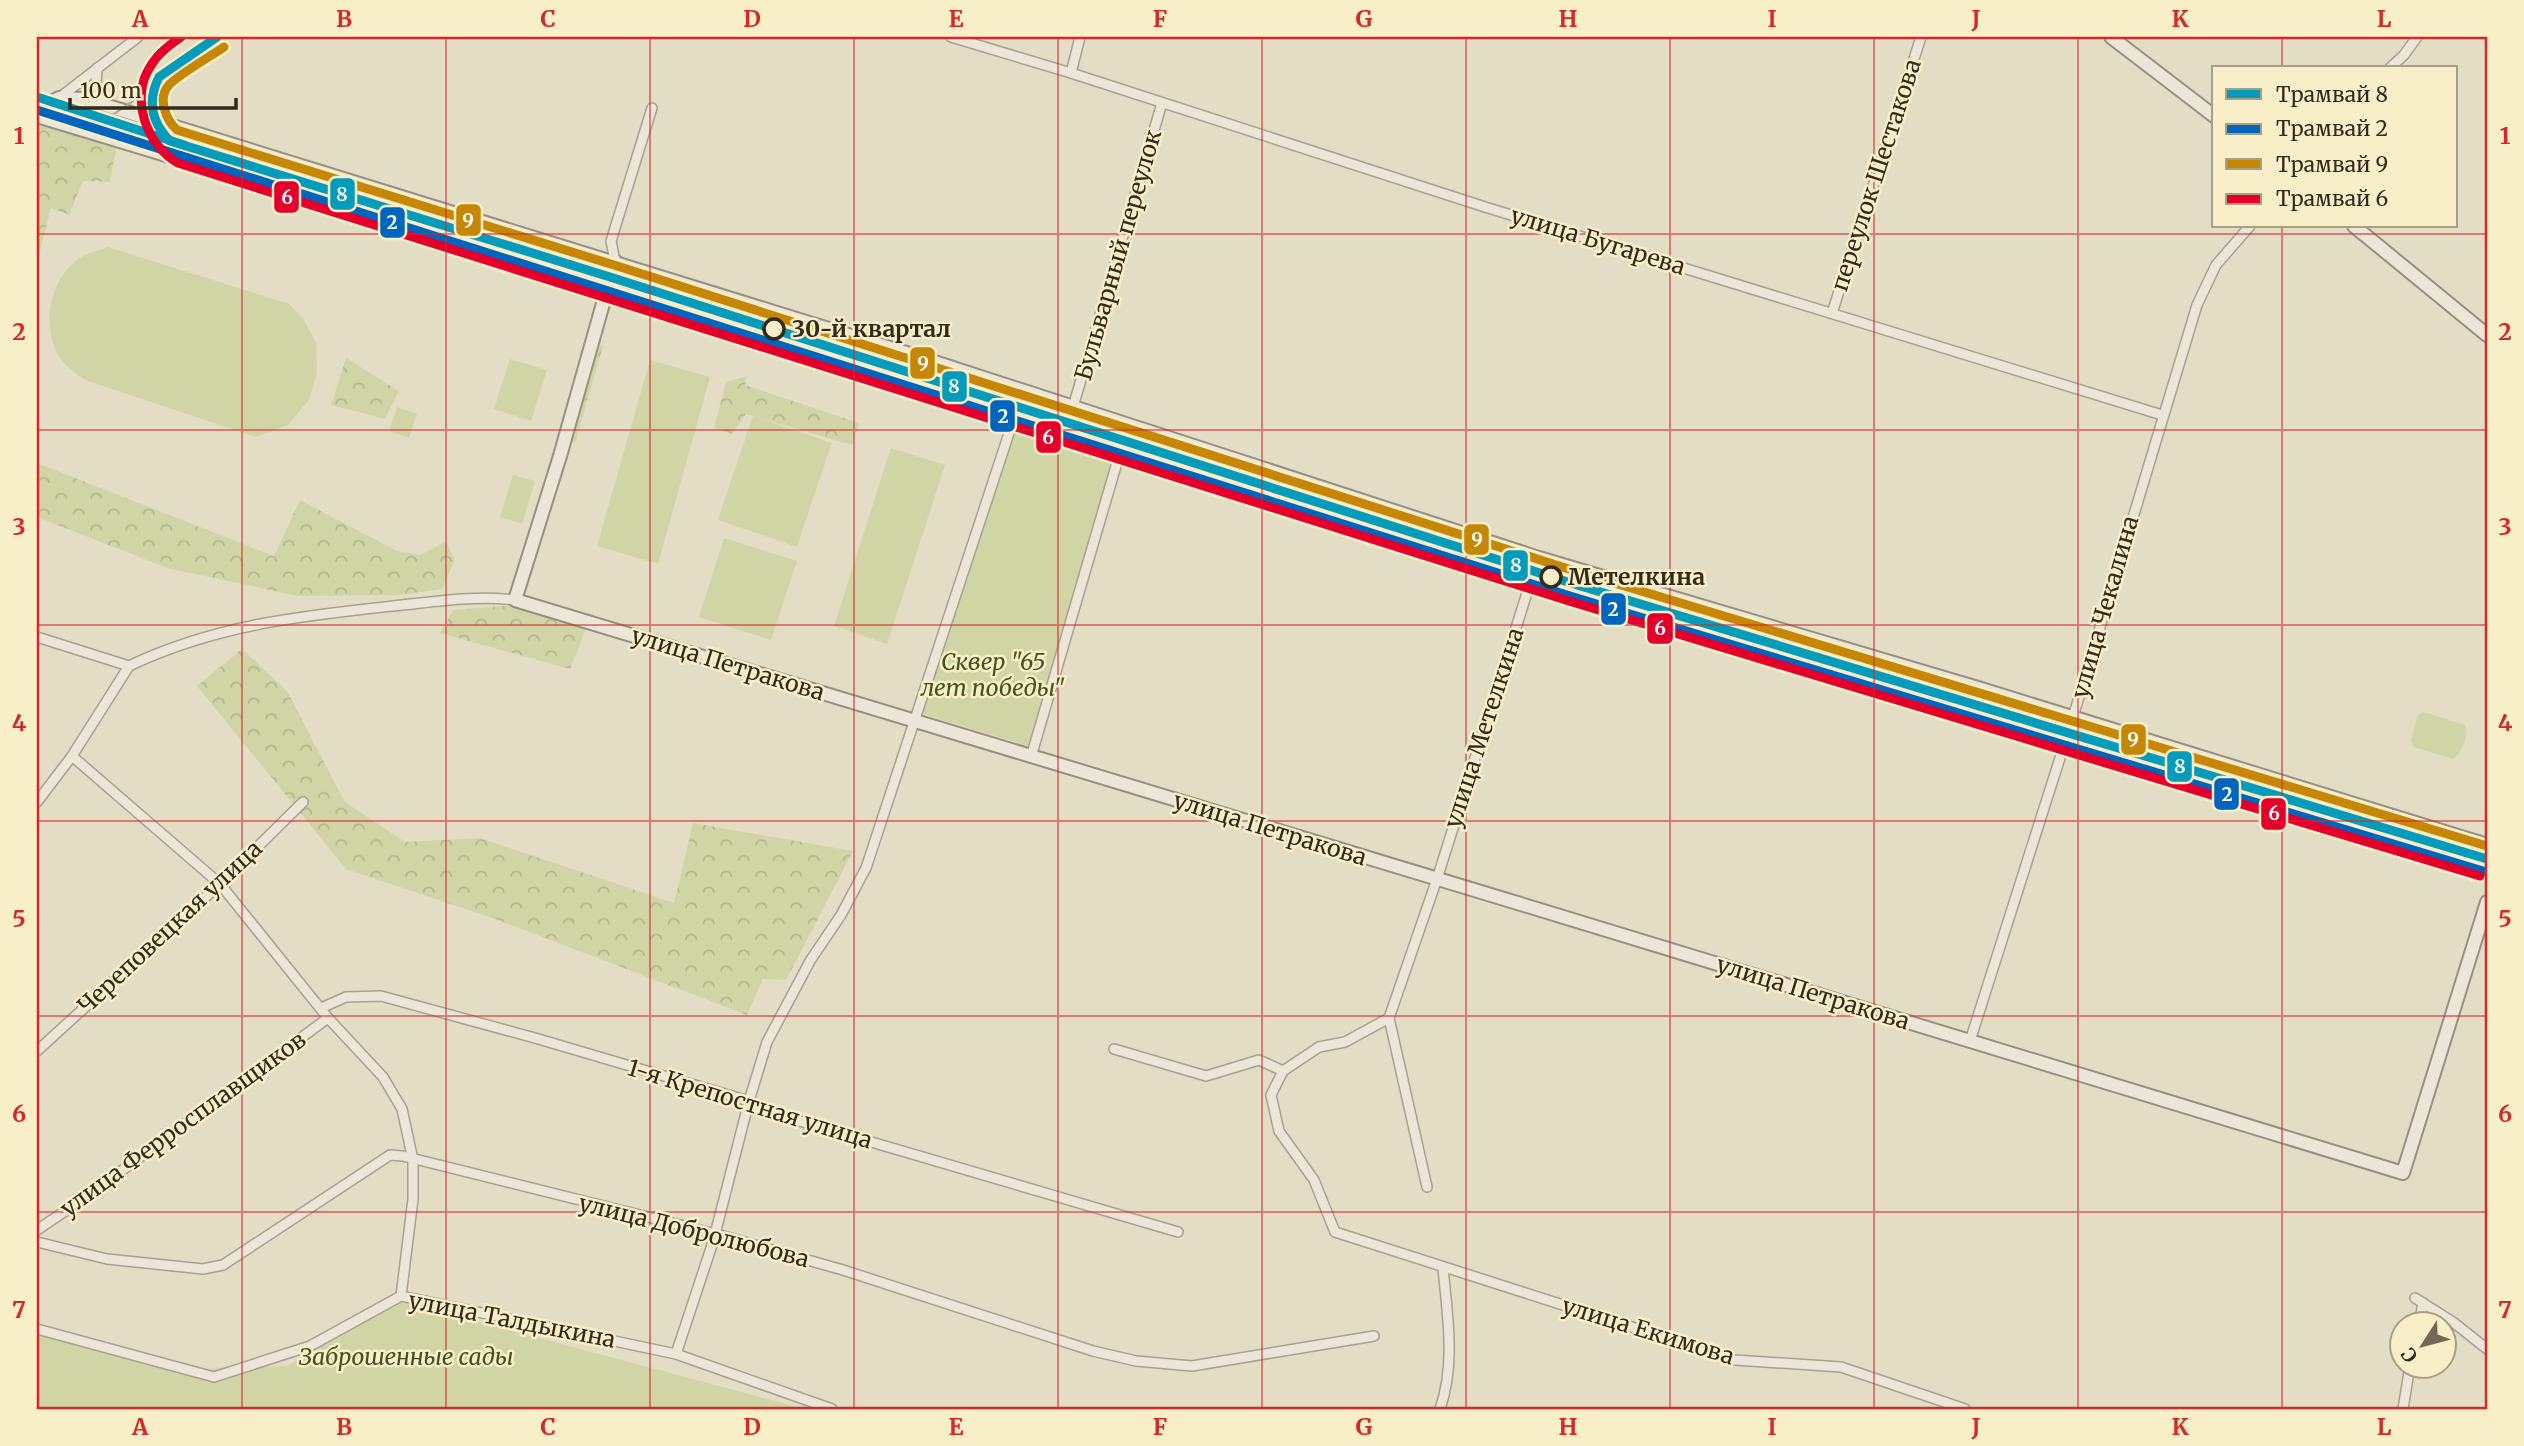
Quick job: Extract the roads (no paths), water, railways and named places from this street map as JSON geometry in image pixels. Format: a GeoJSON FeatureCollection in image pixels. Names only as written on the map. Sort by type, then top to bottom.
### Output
{"type":"FeatureCollection","features":[{"type":"Feature","properties":{"kind":"main road"},"geometry":{"type":"LineString","coordinates":[[2111,37],[2212,114]]}},
{"type":"Feature","properties":{"kind":"main road"},"geometry":{"type":"LineString","coordinates":[[37,110],[58,98],[85,99],[100,103],[615,261],[1539,558],[2073,717],[2487,845]]}},
{"type":"Feature","properties":{"kind":"main road"},"geometry":{"type":"LineString","coordinates":[[37,116],[608,289],[1532,578],[2487,871]]}},
{"type":"Feature","properties":{"kind":"main road"},"geometry":{"type":"LineString","coordinates":[[2356,228],[2487,335]]}},
{"type":"Feature","properties":{"kind":"main road"},"geometry":{"type":"LineString","coordinates":[[515,600],[560,456],[615,261]]}},
{"type":"Feature","properties":{"kind":"main road","name":"улица Петракова"},"geometry":{"type":"LineString","coordinates":[[515,600],[2403,1173],[2487,901]]}},
{"type":"Feature","properties":{"kind":"street"},"geometry":{"type":"LineString","coordinates":[[58,98],[138,37]]}},
{"type":"Feature","properties":{"kind":"street","name":"улица Бугарева"},"geometry":{"type":"LineString","coordinates":[[951,37],[1485,207],[2162,415]]}},
{"type":"Feature","properties":{"kind":"street"},"geometry":{"type":"LineString","coordinates":[[1071,73],[1080,37]]}},
{"type":"Feature","properties":{"kind":"street","name":"переулок Шестакова"},"geometry":{"type":"LineString","coordinates":[[1832,313],[1921,37]]}},
{"type":"Feature","properties":{"kind":"street"},"geometry":{"type":"LineString","coordinates":[[2392,66],[2417,37]]}},
{"type":"Feature","properties":{"kind":"street"},"geometry":{"type":"LineString","coordinates":[[97,68],[96,84],[100,103]]}},
{"type":"Feature","properties":{"kind":"street","name":"Бульварный переулок"},"geometry":{"type":"LineString","coordinates":[[1073,407],[1162,103]]}},
{"type":"Feature","properties":{"kind":"street"},"geometry":{"type":"LineString","coordinates":[[615,261],[611,240],[652,108]]}},
{"type":"Feature","properties":{"kind":"street","name":"улица Чекалина"},"geometry":{"type":"LineString","coordinates":[[1970,1041],[2073,717],[2197,305],[2216,265],[2248,228]]}},
{"type":"Feature","properties":{"kind":"street"},"geometry":{"type":"LineString","coordinates":[[676,1354],[716,1234],[749,1101],[767,1042],[810,961],[841,915],[866,867],[1015,415]]}},
{"type":"Feature","properties":{"kind":"street"},"geometry":{"type":"LineString","coordinates":[[1031,757],[1128,425]]}},
{"type":"Feature","properties":{"kind":"street","name":"улица Метелкина"},"geometry":{"type":"LineString","coordinates":[[1389,1018],[1437,879],[1532,578]]}},
{"type":"Feature","properties":{"kind":"street","name":"улица Петракова"},"geometry":{"type":"LineString","coordinates":[[129,666],[160,651],[243,625],[329,612],[450,600],[487,597],[515,600]]}},
{"type":"Feature","properties":{"kind":"street"},"geometry":{"type":"LineString","coordinates":[[37,637],[129,666],[72,756],[37,802]]}},
{"type":"Feature","properties":{"kind":"street"},"geometry":{"type":"LineString","coordinates":[[72,756],[220,884],[328,1018],[383,1077],[402,1109],[414,1160],[413,1199],[401,1296]]}},
{"type":"Feature","properties":{"kind":"street","name":"Череповецкая улица"},"geometry":{"type":"LineString","coordinates":[[37,1051],[220,884],[303,802]]}},
{"type":"Feature","properties":{"kind":"street","name":"1-я Крепостная улица"},"geometry":{"type":"LineString","coordinates":[[321,1008],[346,997],[381,996],[749,1101],[760,1109],[1178,1233]]}},
{"type":"Feature","properties":{"kind":"street","name":"улица Ферросплавщиков"},"geometry":{"type":"LineString","coordinates":[[37,1230],[328,1018]]}},
{"type":"Feature","properties":{"kind":"street"},"geometry":{"type":"LineString","coordinates":[[1114,1049],[1206,1076],[1259,1060],[1283,1071],[1319,1047],[1345,1042],[1389,1018],[1427,1187]]}},
{"type":"Feature","properties":{"kind":"street","name":"улица Екимова"},"geometry":{"type":"LineString","coordinates":[[1283,1071],[1271,1095],[1279,1132],[1314,1180],[1335,1232],[1735,1360],[1841,1367],[1965,1409]]}},
{"type":"Feature","properties":{"kind":"street","name":"улица Добролюбова"},"geometry":{"type":"LineString","coordinates":[[37,1241],[107,1259],[202,1269],[223,1265],[390,1155],[716,1234],[843,1270],[1093,1352],[1136,1361],[1192,1366],[1374,1336]]}},
{"type":"Feature","properties":{"kind":"street"},"geometry":{"type":"LineString","coordinates":[[1440,1409],[1448,1386],[1450,1354],[1443,1266]]}},
{"type":"Feature","properties":{"kind":"street","name":"улица Талдыкина"},"geometry":{"type":"LineString","coordinates":[[37,1329],[214,1377],[310,1346],[401,1296],[676,1354],[832,1409]]}},
{"type":"Feature","properties":{"kind":"street"},"geometry":{"type":"LineString","coordinates":[[2419,1310],[2419,1301],[2434,1310]]}},
{"type":"Feature","properties":{"kind":"street"},"geometry":{"type":"LineString","coordinates":[[2458,1326],[2487,1349]]}},
{"type":"Feature","properties":{"kind":"street"},"geometry":{"type":"LineString","coordinates":[[2403,1409],[2408,1380]]}},
{"type":"Feature","properties":{"kind":"tram line","name":"6"},"geometry":{"type":"LineString","coordinates":[[181,37],[153,62],[144,79],[141,93],[144,120],[150,133],[157,145],[178,163],[1569,601],[2480,876]]}},
{"type":"Feature","properties":{"kind":"tram line","name":"8"},"geometry":{"type":"LineString","coordinates":[[217,37],[159,77],[153,94],[153,111],[155,119],[170,141],[610,277],[1574,584],[2487,859]]}},
{"type":"Feature","properties":{"kind":"tram line","name":"9"},"geometry":{"type":"LineString","coordinates":[[224,47],[180,76],[165,90],[164,109],[177,130],[614,265],[1578,572],[2487,846]]}},
{"type":"Feature","properties":{"kind":"tram line"},"geometry":{"type":"LineString","coordinates":[[100,118],[114,114],[177,71]]}},
{"type":"Feature","properties":{"kind":"tram line","name":"8"},"geometry":{"type":"LineString","coordinates":[[37,97],[184,145]]}},
{"type":"Feature","properties":{"kind":"tram line","name":"2"},"geometry":{"type":"LineString","coordinates":[[37,110],[1570,596],[2483,871]]}},
{"type":"Feature","properties":{"kind":"place","name":"30-й квартал"},"geometry":{"type":"Point","coordinates":[774,329]}},
{"type":"Feature","properties":{"kind":"place","name":"Метелкина"},"geometry":{"type":"Point","coordinates":[1551,577]}},
{"type":"Feature","properties":{"kind":"park label","name":"Сквер \"65 лет победы\""},"geometry":{"type":"Point","coordinates":[993,675]}},
{"type":"Feature","properties":{"kind":"park label","name":"Заброшенные сады"},"geometry":{"type":"Point","coordinates":[406,1357]}}]}
